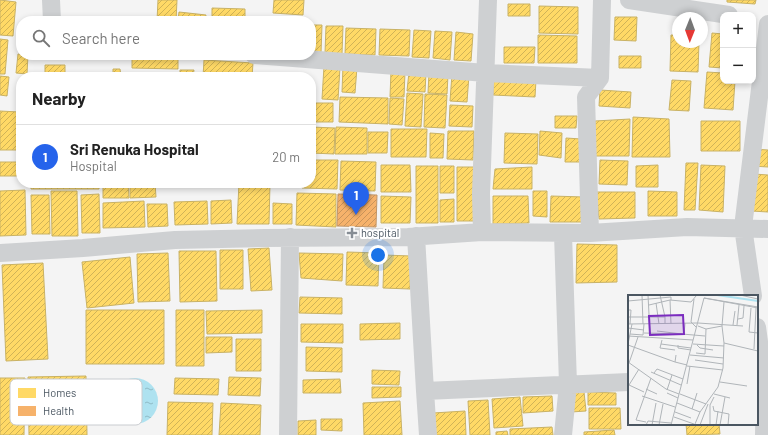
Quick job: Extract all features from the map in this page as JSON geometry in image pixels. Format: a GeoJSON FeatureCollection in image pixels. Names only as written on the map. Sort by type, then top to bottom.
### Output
{"type":"FeatureCollection","features":[{"type":"Feature","properties":{"kind":"street"},"geometry":{"type":"LineString","coordinates":[[51,0],[52,16]]}},
{"type":"Feature","properties":{"kind":"street"},"geometry":{"type":"LineString","coordinates":[[482,232],[481,194],[488,0]]}},
{"type":"Feature","properties":{"kind":"street"},"geometry":{"type":"LineString","coordinates":[[590,233],[586,97],[600,78],[602,0]]}},
{"type":"Feature","properties":{"kind":"street"},"geometry":{"type":"LineString","coordinates":[[630,0],[720,14]]}},
{"type":"Feature","properties":{"kind":"street"},"geometry":{"type":"LineString","coordinates":[[756,19],[768,21]]}},
{"type":"Feature","properties":{"kind":"street"},"geometry":{"type":"LineString","coordinates":[[753,295],[743,228],[768,24]]}},
{"type":"Feature","properties":{"kind":"street"},"geometry":{"type":"LineString","coordinates":[[316,60],[486,73],[600,78]]}},
{"type":"Feature","properties":{"kind":"street"},"geometry":{"type":"LineString","coordinates":[[0,253],[175,240],[416,236],[482,232],[563,234],[687,228],[768,229]]}},
{"type":"Feature","properties":{"kind":"street"},"geometry":{"type":"LineString","coordinates":[[563,234],[568,384],[564,435]]}},
{"type":"Feature","properties":{"kind":"street"},"geometry":{"type":"LineString","coordinates":[[416,236],[424,391],[428,435]]}},
{"type":"Feature","properties":{"kind":"street"},"geometry":{"type":"LineString","coordinates":[[288,435],[290,237]]}},
{"type":"Feature","properties":{"kind":"street"},"geometry":{"type":"LineString","coordinates":[[758,337],[763,385],[764,435]]}},
{"type":"Feature","properties":{"kind":"street"},"geometry":{"type":"LineString","coordinates":[[424,391],[628,382]]}},
{"type":"Feature","properties":{"kind":"water"},"geometry":{"type":"Polygon","coordinates":[[[130,378],[142,379],[128,379],[130,378]]]}},
{"type":"Feature","properties":{"kind":"water"},"geometry":{"type":"Polygon","coordinates":[[[142,379],[154,388],[158,396],[158,406],[154,414],[142,423],[142,379]]]}},
{"type":"Feature","properties":{"kind":"building: Homes"},"geometry":{"type":"Polygon","coordinates":[[[0,0],[16,2],[13,36],[0,35],[0,0]]]}},
{"type":"Feature","properties":{"kind":"building: Homes"},"geometry":{"type":"Polygon","coordinates":[[[158,0],[177,0],[176,16],[157,16],[158,0]]]}},
{"type":"Feature","properties":{"kind":"building: Homes"},"geometry":{"type":"Polygon","coordinates":[[[274,0],[304,0],[303,15],[273,13],[274,0]]]}},
{"type":"Feature","properties":{"kind":"building: Homes"},"geometry":{"type":"Polygon","coordinates":[[[727,0],[756,0],[755,4],[727,2],[727,0]]]}},
{"type":"Feature","properties":{"kind":"building: Homes"},"geometry":{"type":"Polygon","coordinates":[[[508,4],[530,4],[530,16],[508,16],[508,4]]]}},
{"type":"Feature","properties":{"kind":"building: Homes"},"geometry":{"type":"Polygon","coordinates":[[[539,6],[578,7],[578,34],[539,33],[539,6]]]}},
{"type":"Feature","properties":{"kind":"building: Homes"},"geometry":{"type":"Polygon","coordinates":[[[212,8],[245,9],[245,16],[212,16],[212,8]]]}},
{"type":"Feature","properties":{"kind":"building: Homes"},"geometry":{"type":"Polygon","coordinates":[[[179,12],[206,15],[206,16],[179,16],[179,12]]]}},
{"type":"Feature","properties":{"kind":"building: Homes"},"geometry":{"type":"Polygon","coordinates":[[[615,17],[637,17],[636,41],[614,40],[615,17]]]}},
{"type":"Feature","properties":{"kind":"building: Homes"},"geometry":{"type":"Polygon","coordinates":[[[316,25],[322,25],[321,53],[316,52],[316,25]]]}},
{"type":"Feature","properties":{"kind":"building: Homes"},"geometry":{"type":"Polygon","coordinates":[[[326,26],[343,26],[342,54],[325,53],[326,26]]]}},
{"type":"Feature","properties":{"kind":"building: Homes"},"geometry":{"type":"Polygon","coordinates":[[[346,28],[376,29],[375,55],[345,54],[346,28]]]}},
{"type":"Feature","properties":{"kind":"building: Homes"},"geometry":{"type":"Polygon","coordinates":[[[380,29],[410,30],[409,56],[379,55],[380,29]]]}},
{"type":"Feature","properties":{"kind":"building: Homes"},"geometry":{"type":"Polygon","coordinates":[[[414,30],[431,31],[429,58],[412,57],[414,30]]]}},
{"type":"Feature","properties":{"kind":"building: Homes"},"geometry":{"type":"Polygon","coordinates":[[[435,31],[452,32],[450,60],[433,58],[435,31]]]}},
{"type":"Feature","properties":{"kind":"building: Homes"},"geometry":{"type":"Polygon","coordinates":[[[456,32],[473,34],[471,61],[454,60],[456,32]]]}},
{"type":"Feature","properties":{"kind":"building: Homes"},"geometry":{"type":"Polygon","coordinates":[[[712,33],[720,34],[720,68],[709,67],[712,33]]]}},
{"type":"Feature","properties":{"kind":"building: Homes"},"geometry":{"type":"Polygon","coordinates":[[[538,35],[577,36],[577,63],[538,63],[538,35]]]}},
{"type":"Feature","properties":{"kind":"building: Homes"},"geometry":{"type":"Polygon","coordinates":[[[671,35],[672,48],[699,48],[698,72],[670,71],[671,35]]]}},
{"type":"Feature","properties":{"kind":"building: Homes"},"geometry":{"type":"Polygon","coordinates":[[[0,39],[8,40],[5,74],[0,74],[0,39]]]}},
{"type":"Feature","properties":{"kind":"building: Homes"},"geometry":{"type":"Polygon","coordinates":[[[504,47],[535,47],[534,63],[504,63],[504,47]]]}},
{"type":"Feature","properties":{"kind":"building: Homes"},"geometry":{"type":"Polygon","coordinates":[[[619,56],[641,56],[641,68],[619,68],[619,56]]]}},
{"type":"Feature","properties":{"kind":"building: Homes"},"geometry":{"type":"Polygon","coordinates":[[[17,60],[28,60],[27,72],[16,72],[17,60]]]}},
{"type":"Feature","properties":{"kind":"building: Homes"},"geometry":{"type":"Polygon","coordinates":[[[132,60],[178,60],[178,69],[132,68],[132,60]]]}},
{"type":"Feature","properties":{"kind":"building: Homes"},"geometry":{"type":"Polygon","coordinates":[[[204,60],[253,63],[252,72],[203,72],[204,60]]]}},
{"type":"Feature","properties":{"kind":"building: Homes"},"geometry":{"type":"Polygon","coordinates":[[[45,65],[65,65],[65,72],[45,72],[45,65]]]}},
{"type":"Feature","properties":{"kind":"building: Homes"},"geometry":{"type":"Polygon","coordinates":[[[324,66],[340,67],[338,100],[322,99],[324,66]]]}},
{"type":"Feature","properties":{"kind":"building: Homes"},"geometry":{"type":"Polygon","coordinates":[[[343,66],[357,67],[355,93],[342,92],[343,66]]]}},
{"type":"Feature","properties":{"kind":"building: Homes"},"geometry":{"type":"Polygon","coordinates":[[[113,69],[120,69],[120,72],[113,72],[113,69]]]}},
{"type":"Feature","properties":{"kind":"building: Homes"},"geometry":{"type":"Polygon","coordinates":[[[180,70],[194,70],[194,72],[180,72],[180,70]]]}},
{"type":"Feature","properties":{"kind":"building: Homes"},"geometry":{"type":"Polygon","coordinates":[[[391,71],[405,72],[404,97],[390,97],[391,71]]]}},
{"type":"Feature","properties":{"kind":"building: Homes"},"geometry":{"type":"Polygon","coordinates":[[[409,72],[426,73],[425,92],[407,91],[409,72]]]}},
{"type":"Feature","properties":{"kind":"building: Homes"},"geometry":{"type":"Polygon","coordinates":[[[707,72],[720,73],[720,84],[735,84],[733,110],[704,108],[707,72]]]}},
{"type":"Feature","properties":{"kind":"building: Homes"},"geometry":{"type":"Polygon","coordinates":[[[429,73],[448,75],[447,94],[428,93],[429,73]]]}},
{"type":"Feature","properties":{"kind":"building: Homes"},"geometry":{"type":"Polygon","coordinates":[[[452,74],[469,75],[467,102],[450,101],[452,74]]]}},
{"type":"Feature","properties":{"kind":"building: Homes"},"geometry":{"type":"Polygon","coordinates":[[[0,76],[9,77],[7,96],[0,95],[0,76]]]}},
{"type":"Feature","properties":{"kind":"building: Homes"},"geometry":{"type":"Polygon","coordinates":[[[494,78],[536,80],[535,97],[493,95],[494,78]]]}},
{"type":"Feature","properties":{"kind":"building: Homes"},"geometry":{"type":"Polygon","coordinates":[[[672,80],[691,81],[689,111],[669,110],[672,80]]]}},
{"type":"Feature","properties":{"kind":"building: Homes"},"geometry":{"type":"Polygon","coordinates":[[[600,90],[631,92],[630,108],[599,106],[600,90]]]}},
{"type":"Feature","properties":{"kind":"building: Homes"},"geometry":{"type":"Polygon","coordinates":[[[407,93],[423,94],[421,127],[405,126],[407,93]]]}},
{"type":"Feature","properties":{"kind":"building: Homes"},"geometry":{"type":"Polygon","coordinates":[[[425,94],[447,95],[445,128],[424,127],[425,94]]]}},
{"type":"Feature","properties":{"kind":"building: Homes"},"geometry":{"type":"Polygon","coordinates":[[[340,97],[388,98],[388,124],[339,122],[340,97]]]}},
{"type":"Feature","properties":{"kind":"building: Homes"},"geometry":{"type":"Polygon","coordinates":[[[390,98],[404,99],[402,125],[389,124],[390,98]]]}},
{"type":"Feature","properties":{"kind":"building: Homes"},"geometry":{"type":"Polygon","coordinates":[[[316,103],[333,103],[333,122],[316,122],[316,103]]]}},
{"type":"Feature","properties":{"kind":"building: Homes"},"geometry":{"type":"Polygon","coordinates":[[[450,105],[473,106],[472,127],[449,126],[450,105]]]}},
{"type":"Feature","properties":{"kind":"building: Homes"},"geometry":{"type":"Polygon","coordinates":[[[0,111],[16,112],[16,150],[0,150],[0,111]]]}},
{"type":"Feature","properties":{"kind":"building: Homes"},"geometry":{"type":"Polygon","coordinates":[[[555,116],[577,116],[576,128],[555,128],[555,116]]]}},
{"type":"Feature","properties":{"kind":"building: Homes"},"geometry":{"type":"Polygon","coordinates":[[[633,117],[669,119],[670,157],[632,157],[633,117]]]}},
{"type":"Feature","properties":{"kind":"building: Homes"},"geometry":{"type":"Polygon","coordinates":[[[630,119],[629,156],[594,156],[595,121],[630,119]]]}},
{"type":"Feature","properties":{"kind":"building: Homes"},"geometry":{"type":"Polygon","coordinates":[[[701,121],[740,121],[740,151],[701,151],[701,121]]]}},
{"type":"Feature","properties":{"kind":"building: Homes"},"geometry":{"type":"Polygon","coordinates":[[[316,127],[335,128],[334,154],[316,153],[316,127]]]}},
{"type":"Feature","properties":{"kind":"building: Homes"},"geometry":{"type":"Polygon","coordinates":[[[336,127],[367,128],[367,154],[335,154],[336,127]]]}},
{"type":"Feature","properties":{"kind":"building: Homes"},"geometry":{"type":"Polygon","coordinates":[[[391,129],[427,129],[426,157],[391,157],[391,129]]]}},
{"type":"Feature","properties":{"kind":"building: Homes"},"geometry":{"type":"Polygon","coordinates":[[[448,131],[474,131],[473,160],[447,159],[448,131]]]}},
{"type":"Feature","properties":{"kind":"building: Homes"},"geometry":{"type":"Polygon","coordinates":[[[540,131],[562,133],[561,158],[539,155],[540,131]]]}},
{"type":"Feature","properties":{"kind":"building: Homes"},"geometry":{"type":"Polygon","coordinates":[[[368,132],[388,132],[387,153],[368,153],[368,132]]]}},
{"type":"Feature","properties":{"kind":"building: Homes"},"geometry":{"type":"Polygon","coordinates":[[[430,133],[444,134],[443,158],[430,158],[430,133]]]}},
{"type":"Feature","properties":{"kind":"building: Homes"},"geometry":{"type":"Polygon","coordinates":[[[505,133],[538,134],[537,164],[504,163],[505,133]]]}},
{"type":"Feature","properties":{"kind":"building: Homes"},"geometry":{"type":"Polygon","coordinates":[[[566,138],[581,139],[580,162],[565,162],[566,138]]]}},
{"type":"Feature","properties":{"kind":"building: Homes"},"geometry":{"type":"Polygon","coordinates":[[[753,149],[768,150],[768,167],[752,166],[753,149]]]}},
{"type":"Feature","properties":{"kind":"building: Homes"},"geometry":{"type":"Polygon","coordinates":[[[316,160],[338,160],[337,189],[302,188],[316,188],[316,160]]]}},
{"type":"Feature","properties":{"kind":"building: Homes"},"geometry":{"type":"Polygon","coordinates":[[[600,160],[628,161],[627,185],[599,184],[600,160]]]}},
{"type":"Feature","properties":{"kind":"building: Homes"},"geometry":{"type":"Polygon","coordinates":[[[341,161],[376,162],[375,191],[340,190],[341,161]]]}},
{"type":"Feature","properties":{"kind":"building: Homes"},"geometry":{"type":"Polygon","coordinates":[[[0,162],[16,162],[16,176],[0,176],[0,162]]]}},
{"type":"Feature","properties":{"kind":"building: Homes"},"geometry":{"type":"Polygon","coordinates":[[[686,163],[698,163],[695,210],[684,210],[686,163]]]}},
{"type":"Feature","properties":{"kind":"building: Homes"},"geometry":{"type":"Polygon","coordinates":[[[381,165],[410,165],[411,192],[381,192],[381,165]]]}},
{"type":"Feature","properties":{"kind":"building: Homes"},"geometry":{"type":"Polygon","coordinates":[[[658,165],[658,187],[636,187],[636,166],[658,165]]]}},
{"type":"Feature","properties":{"kind":"building: Homes"},"geometry":{"type":"Polygon","coordinates":[[[701,165],[725,166],[723,212],[699,210],[701,165]]]}},
{"type":"Feature","properties":{"kind":"building: Homes"},"geometry":{"type":"Polygon","coordinates":[[[416,166],[438,166],[438,223],[416,223],[416,166]]]}},
{"type":"Feature","properties":{"kind":"building: Homes"},"geometry":{"type":"Polygon","coordinates":[[[440,166],[454,166],[454,193],[440,193],[440,166]]]}},
{"type":"Feature","properties":{"kind":"building: Homes"},"geometry":{"type":"Polygon","coordinates":[[[457,167],[474,167],[474,221],[457,221],[457,167]]]}},
{"type":"Feature","properties":{"kind":"building: Homes"},"geometry":{"type":"Polygon","coordinates":[[[532,167],[532,189],[493,189],[495,169],[532,167]]]}},
{"type":"Feature","properties":{"kind":"building: Homes"},"geometry":{"type":"Polygon","coordinates":[[[754,174],[768,175],[768,212],[751,211],[754,174]]]}},
{"type":"Feature","properties":{"kind":"building: Homes"},"geometry":{"type":"Polygon","coordinates":[[[31,188],[99,188],[99,189],[31,188]]]}},
{"type":"Feature","properties":{"kind":"building: Homes"},"geometry":{"type":"Polygon","coordinates":[[[103,188],[128,188],[129,198],[103,198],[103,188]]]}},
{"type":"Feature","properties":{"kind":"building: Homes"},"geometry":{"type":"Polygon","coordinates":[[[130,188],[155,188],[156,197],[130,198],[130,188]]]}},
{"type":"Feature","properties":{"kind":"building: Homes"},"geometry":{"type":"Polygon","coordinates":[[[239,188],[270,188],[269,224],[237,224],[239,188]]]}},
{"type":"Feature","properties":{"kind":"building: Homes"},"geometry":{"type":"Polygon","coordinates":[[[25,190],[26,235],[0,236],[0,191],[25,190]]]}},
{"type":"Feature","properties":{"kind":"building: Homes"},"geometry":{"type":"Polygon","coordinates":[[[51,191],[77,191],[78,236],[52,236],[51,191]]]}},
{"type":"Feature","properties":{"kind":"building: Homes"},"geometry":{"type":"Polygon","coordinates":[[[533,191],[547,191],[547,217],[533,216],[533,191]]]}},
{"type":"Feature","properties":{"kind":"building: Homes"},"geometry":{"type":"Polygon","coordinates":[[[648,191],[677,192],[677,216],[648,216],[648,191]]]}},
{"type":"Feature","properties":{"kind":"building: Homes"},"geometry":{"type":"Polygon","coordinates":[[[596,192],[635,192],[635,218],[599,219],[596,192]]]}},
{"type":"Feature","properties":{"kind":"building: Homes"},"geometry":{"type":"Polygon","coordinates":[[[297,193],[336,194],[336,227],[296,225],[297,193]]]}},
{"type":"Feature","properties":{"kind":"building: Homes"},"geometry":{"type":"Polygon","coordinates":[[[99,194],[100,233],[82,233],[81,195],[99,194]]]}},
{"type":"Feature","properties":{"kind":"building: Homes"},"geometry":{"type":"Polygon","coordinates":[[[31,195],[49,195],[50,234],[32,234],[31,195]]]}},
{"type":"Feature","properties":{"kind":"building: Homes"},"geometry":{"type":"Polygon","coordinates":[[[381,196],[411,197],[410,223],[381,223],[381,196]]]}},
{"type":"Feature","properties":{"kind":"building: Homes"},"geometry":{"type":"Polygon","coordinates":[[[493,196],[528,196],[529,223],[493,224],[493,196]]]}},
{"type":"Feature","properties":{"kind":"building: Homes"},"geometry":{"type":"Polygon","coordinates":[[[551,196],[584,197],[584,222],[550,222],[551,196]]]}},
{"type":"Feature","properties":{"kind":"building: Homes"},"geometry":{"type":"Polygon","coordinates":[[[454,199],[454,222],[440,222],[440,200],[454,199]]]}},
{"type":"Feature","properties":{"kind":"building: Homes"},"geometry":{"type":"Polygon","coordinates":[[[231,200],[232,223],[211,224],[211,201],[231,200]]]}},
{"type":"Feature","properties":{"kind":"building: Homes"},"geometry":{"type":"Polygon","coordinates":[[[144,201],[145,227],[103,228],[103,203],[144,201]]]}},
{"type":"Feature","properties":{"kind":"building: Homes"},"geometry":{"type":"Polygon","coordinates":[[[207,201],[208,224],[175,225],[174,202],[207,201]]]}},
{"type":"Feature","properties":{"kind":"building: Homes"},"geometry":{"type":"Polygon","coordinates":[[[273,203],[292,204],[292,224],[273,224],[273,203]]]}},
{"type":"Feature","properties":{"kind":"building: Homes"},"geometry":{"type":"Polygon","coordinates":[[[147,204],[167,204],[168,226],[148,227],[147,204]]]}},
{"type":"Feature","properties":{"kind":"building: Homes"},"geometry":{"type":"Polygon","coordinates":[[[577,244],[617,245],[617,282],[576,283],[577,244]]]}},
{"type":"Feature","properties":{"kind":"building: Homes"},"geometry":{"type":"Polygon","coordinates":[[[269,248],[272,290],[251,291],[248,249],[269,248]]]}},
{"type":"Feature","properties":{"kind":"building: Homes"},"geometry":{"type":"Polygon","coordinates":[[[220,250],[243,250],[243,289],[220,289],[220,250]]]}},
{"type":"Feature","properties":{"kind":"building: Homes"},"geometry":{"type":"Polygon","coordinates":[[[179,251],[216,251],[217,301],[180,302],[179,251]]]}},
{"type":"Feature","properties":{"kind":"building: Homes"},"geometry":{"type":"Polygon","coordinates":[[[347,252],[379,253],[378,286],[346,285],[347,252]]]}},
{"type":"Feature","properties":{"kind":"building: Homes"},"geometry":{"type":"Polygon","coordinates":[[[168,253],[170,301],[138,302],[137,254],[168,253]]]}},
{"type":"Feature","properties":{"kind":"building: Homes"},"geometry":{"type":"Polygon","coordinates":[[[299,253],[343,254],[342,281],[301,278],[299,253]]]}},
{"type":"Feature","properties":{"kind":"building: Homes"},"geometry":{"type":"Polygon","coordinates":[[[384,255],[411,256],[410,289],[383,288],[384,255]]]}},
{"type":"Feature","properties":{"kind":"building: Homes"},"geometry":{"type":"Polygon","coordinates":[[[130,257],[134,303],[87,308],[82,262],[130,257]]]}},
{"type":"Feature","properties":{"kind":"building: Homes"},"geometry":{"type":"Polygon","coordinates":[[[43,263],[48,359],[6,361],[2,265],[43,263]]]}},
{"type":"Feature","properties":{"kind":"building: Homes"},"geometry":{"type":"Polygon","coordinates":[[[300,297],[342,298],[342,314],[299,313],[300,297]]]}},
{"type":"Feature","properties":{"kind":"building: Homes"},"geometry":{"type":"Polygon","coordinates":[[[86,310],[164,310],[164,364],[86,364],[86,310]]]}},
{"type":"Feature","properties":{"kind":"building: Homes"},"geometry":{"type":"Polygon","coordinates":[[[176,310],[204,310],[204,366],[176,366],[176,310]]]}},
{"type":"Feature","properties":{"kind":"building: Homes"},"geometry":{"type":"Polygon","coordinates":[[[262,310],[262,333],[207,334],[206,311],[262,310]]]}},
{"type":"Feature","properties":{"kind":"building: Homes"},"geometry":{"type":"Polygon","coordinates":[[[400,323],[400,339],[360,340],[360,324],[400,323]]]}},
{"type":"Feature","properties":{"kind":"building: Homes"},"geometry":{"type":"Polygon","coordinates":[[[301,324],[343,324],[343,343],[301,342],[301,324]]]}},
{"type":"Feature","properties":{"kind":"building: Homes"},"geometry":{"type":"Polygon","coordinates":[[[206,337],[232,337],[232,352],[206,353],[206,337]]]}},
{"type":"Feature","properties":{"kind":"building: Homes"},"geometry":{"type":"Polygon","coordinates":[[[236,339],[261,339],[261,371],[236,371],[236,339]]]}},
{"type":"Feature","properties":{"kind":"building: Homes"},"geometry":{"type":"Polygon","coordinates":[[[306,347],[342,348],[342,372],[306,371],[306,347]]]}},
{"type":"Feature","properties":{"kind":"building: Homes"},"geometry":{"type":"Polygon","coordinates":[[[372,370],[400,371],[399,385],[372,384],[372,370]]]}},
{"type":"Feature","properties":{"kind":"building: Homes"},"geometry":{"type":"Polygon","coordinates":[[[86,376],[86,379],[28,379],[28,377],[86,376]]]}},
{"type":"Feature","properties":{"kind":"building: Homes"},"geometry":{"type":"Polygon","coordinates":[[[229,377],[261,378],[260,396],[228,395],[229,377]]]}},
{"type":"Feature","properties":{"kind":"building: Homes"},"geometry":{"type":"Polygon","coordinates":[[[0,378],[25,378],[10,379],[10,425],[24,425],[24,435],[0,435],[0,378]]]}},
{"type":"Feature","properties":{"kind":"building: Homes"},"geometry":{"type":"Polygon","coordinates":[[[175,378],[219,379],[218,395],[174,394],[175,378]]]}},
{"type":"Feature","properties":{"kind":"building: Homes"},"geometry":{"type":"Polygon","coordinates":[[[340,379],[341,393],[303,393],[303,380],[340,379]]]}},
{"type":"Feature","properties":{"kind":"building: Homes"},"geometry":{"type":"Polygon","coordinates":[[[372,387],[401,387],[401,397],[372,398],[372,387]]]}},
{"type":"Feature","properties":{"kind":"building: Homes"},"geometry":{"type":"Polygon","coordinates":[[[584,392],[586,411],[571,412],[570,393],[584,392]]]}},
{"type":"Feature","properties":{"kind":"building: Homes"},"geometry":{"type":"Polygon","coordinates":[[[588,392],[616,393],[616,405],[588,405],[588,392]]]}},
{"type":"Feature","properties":{"kind":"building: Homes"},"geometry":{"type":"Polygon","coordinates":[[[552,396],[553,411],[523,413],[523,397],[552,396]]]}},
{"type":"Feature","properties":{"kind":"building: Homes"},"geometry":{"type":"Polygon","coordinates":[[[520,397],[523,426],[494,428],[492,399],[520,397]]]}},
{"type":"Feature","properties":{"kind":"building: Homes"},"geometry":{"type":"Polygon","coordinates":[[[488,400],[490,435],[470,435],[468,401],[488,400]]]}},
{"type":"Feature","properties":{"kind":"building: Homes"},"geometry":{"type":"Polygon","coordinates":[[[400,401],[402,435],[364,435],[363,403],[400,401]]]}},
{"type":"Feature","properties":{"kind":"building: Homes"},"geometry":{"type":"Polygon","coordinates":[[[168,402],[213,403],[212,435],[167,435],[168,402]]]}},
{"type":"Feature","properties":{"kind":"building: Homes"},"geometry":{"type":"Polygon","coordinates":[[[221,403],[261,405],[260,435],[219,435],[221,403]]]}},
{"type":"Feature","properties":{"kind":"building: Homes"},"geometry":{"type":"Polygon","coordinates":[[[589,408],[620,408],[621,429],[589,429],[589,408]]]}},
{"type":"Feature","properties":{"kind":"building: Homes"},"geometry":{"type":"Polygon","coordinates":[[[465,411],[466,435],[435,435],[433,413],[465,411]]]}},
{"type":"Feature","properties":{"kind":"building: Homes"},"geometry":{"type":"Polygon","coordinates":[[[321,419],[342,419],[342,431],[321,430],[321,419]]]}},
{"type":"Feature","properties":{"kind":"building: Homes"},"geometry":{"type":"Polygon","coordinates":[[[316,420],[316,435],[298,435],[298,421],[316,420]]]}},
{"type":"Feature","properties":{"kind":"building: Homes"},"geometry":{"type":"Polygon","coordinates":[[[29,425],[87,425],[87,435],[29,435],[29,425]]]}},
{"type":"Feature","properties":{"kind":"building: Homes"},"geometry":{"type":"Polygon","coordinates":[[[686,425],[719,425],[720,434],[687,435],[686,425]]]}},
{"type":"Feature","properties":{"kind":"building: Homes"},"geometry":{"type":"Polygon","coordinates":[[[552,427],[553,435],[510,435],[510,429],[552,427]]]}},
{"type":"Feature","properties":{"kind":"building: Homes"},"geometry":{"type":"Polygon","coordinates":[[[614,430],[615,435],[584,435],[584,432],[614,430]]]}},
{"type":"Feature","properties":{"kind":"building: Homes"},"geometry":{"type":"Polygon","coordinates":[[[507,431],[508,435],[496,435],[496,432],[507,431]]]}},
{"type":"Feature","properties":{"kind":"building: Health"},"geometry":{"type":"Polygon","coordinates":[[[338,194],[377,195],[376,227],[337,226],[338,194]]]}},
{"type":"Feature","properties":{"kind":"place","name":"Sri Renuka Hospital"},"geometry":{"type":"Point","coordinates":[356,215]}},
{"type":"Feature","properties":{"kind":"place","name":"hospital"},"geometry":{"type":"Point","coordinates":[352,233]}}]}
